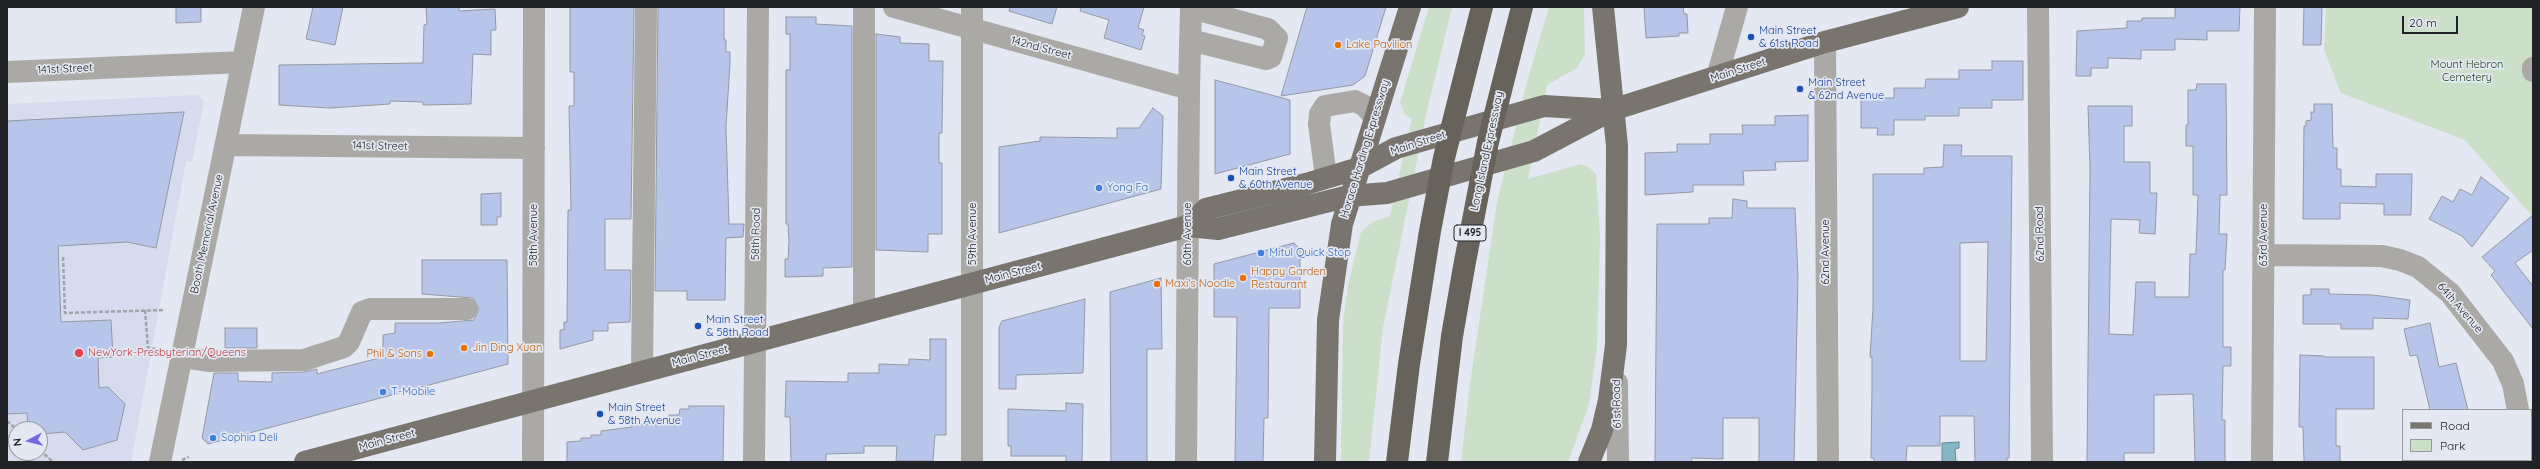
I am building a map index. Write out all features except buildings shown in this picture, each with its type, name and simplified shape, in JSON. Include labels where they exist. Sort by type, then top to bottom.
[{"type":"highway","points":[[1397,462],[1408,364],[1442,166],[1482,7]]},
{"type":"highway","name":"Long Island Expressway","points":[[1436,462],[1452,336],[1464,267],[1488,142],[1522,7]]},
{"type":"main road","name":"Horace Harding Expressway","points":[[1325,462],[1328,320],[1335,266],[1349,196],[1410,7]]},
{"type":"main road","points":[[1589,462],[1602,430],[1609,400],[1616,345],[1616,146],[1603,7]]},
{"type":"main road","name":"Main Street","points":[[306,462],[1188,226],[1218,229],[1349,196],[1387,193],[1534,151],[1612,110],[1825,42],[1958,7]]},
{"type":"main road","name":"Main Street","points":[[1188,226],[1206,209],[1306,184],[1359,168],[1396,148],[1544,106],[1612,110]]},
{"type":"street","name":"Booth Memorial Avenue","points":[[160,462],[254,7]]},
{"type":"street","name":"58th Avenue","points":[[533,462],[534,7]]},
{"type":"street","points":[[642,371],[646,7]]},
{"type":"street","name":"58th Road","points":[[754,462],[758,7]]},
{"type":"street","points":[[864,7],[864,312]]},
{"type":"street","name":"142nd Street","points":[[894,7],[972,30],[1189,89]]},
{"type":"street","name":"59th Avenue","points":[[972,7],[972,462]]},
{"type":"street","points":[[1717,77],[1737,7]]},
{"type":"street","name":"62nd Road","points":[[2038,7],[2042,462]]},
{"type":"street","name":"63rd Avenue","points":[[2262,462],[2265,7]]},
{"type":"street","points":[[1190,40],[1266,59],[1271,57],[1277,38],[1268,29],[1191,8]]},
{"type":"street","name":"60th Avenue","points":[[1186,462],[1191,8]]},
{"type":"street","name":"62nd Avenue","points":[[1825,42],[1828,462]]},
{"type":"street","name":"141st Street","points":[[7,72],[243,62]]},
{"type":"street","points":[[1326,177],[1319,124],[1320,114],[1325,106],[1355,101],[1364,106],[1375,117]]},
{"type":"street","name":"141st Street","points":[[226,145],[534,148]]},
{"type":"street","name":"64th Avenue","points":[[2263,255],[2382,256],[2400,260],[2418,267],[2433,278],[2459,303],[2503,361],[2513,384],[2518,409]]},
{"type":"street","points":[[182,357],[208,361],[304,360],[344,347],[349,342],[362,312],[370,309],[467,309]]},
{"type":"street","name":"61st Road","points":[[1616,345],[1618,462]]},
{"type":"path","points":[[63,257],[65,313],[165,310]]},
{"type":"path","points":[[145,310],[148,348],[156,349]]},
{"type":"path","points":[[182,460],[189,457],[187,462]]},
{"type":"shaded area","name":"NewYork-Presbyterian/Queens","points":[[197,95],[204,101],[192,162],[186,162],[131,462],[7,462],[7,104]]},
{"type":"green space","points":[[1429,7],[1452,7],[1427,111],[1383,328],[1369,462],[1341,462],[1343,324],[1348,285],[1361,232],[1372,222],[1390,216],[1412,118],[1405,115],[1400,103]]},
{"type":"green space","points":[[1549,7],[1584,7],[1585,54],[1577,68],[1547,85],[1528,179],[1581,164],[1589,167],[1596,174],[1600,237],[1597,347],[1589,405],[1568,462],[1461,462],[1470,384],[1497,202],[1527,82]]},
{"type":"green space","name":"Mount Hebron Cemetery","points":[[2326,7],[2533,7],[2533,217],[2465,140],[2341,93],[2324,50]]},
{"type":"water","points":[[1959,442],[1959,448],[1955,449],[1956,462],[1942,462],[1942,443]]},
{"type":"place","name":"Main Street & 61st Road","points":[[1751,37]]},
{"type":"place","name":"Lake Pavilion","points":[[1338,45]]},
{"type":"place","name":"Main Street & 62nd Avenue","points":[[1800,89]]},
{"type":"place","name":"Main Street & 60th Avenue","points":[[1231,178]]},
{"type":"place","name":"Yong Fa","points":[[1099,188]]},
{"type":"place","name":"Mitul Quick Stop","points":[[1261,253]]},
{"type":"place","name":"Happy Garden Restaurant","points":[[1243,278]]},
{"type":"place","name":"Maxi's Noodle","points":[[1157,284]]},
{"type":"place","name":"Main Street & 58th Road","points":[[698,326]]},
{"type":"place","name":"Jin Ding Xuan","points":[[464,348]]},
{"type":"place","name":"NewYork-Presbyterian/Queens","points":[[79,353]]},
{"type":"place","name":"Phil & Sons","points":[[430,354]]},
{"type":"place","name":"T-Mobile","points":[[383,392]]},
{"type":"place","name":"Main Street & 58th Avenue","points":[[600,414]]},
{"type":"place","name":"Sophia Deli","points":[[213,438]]}]
